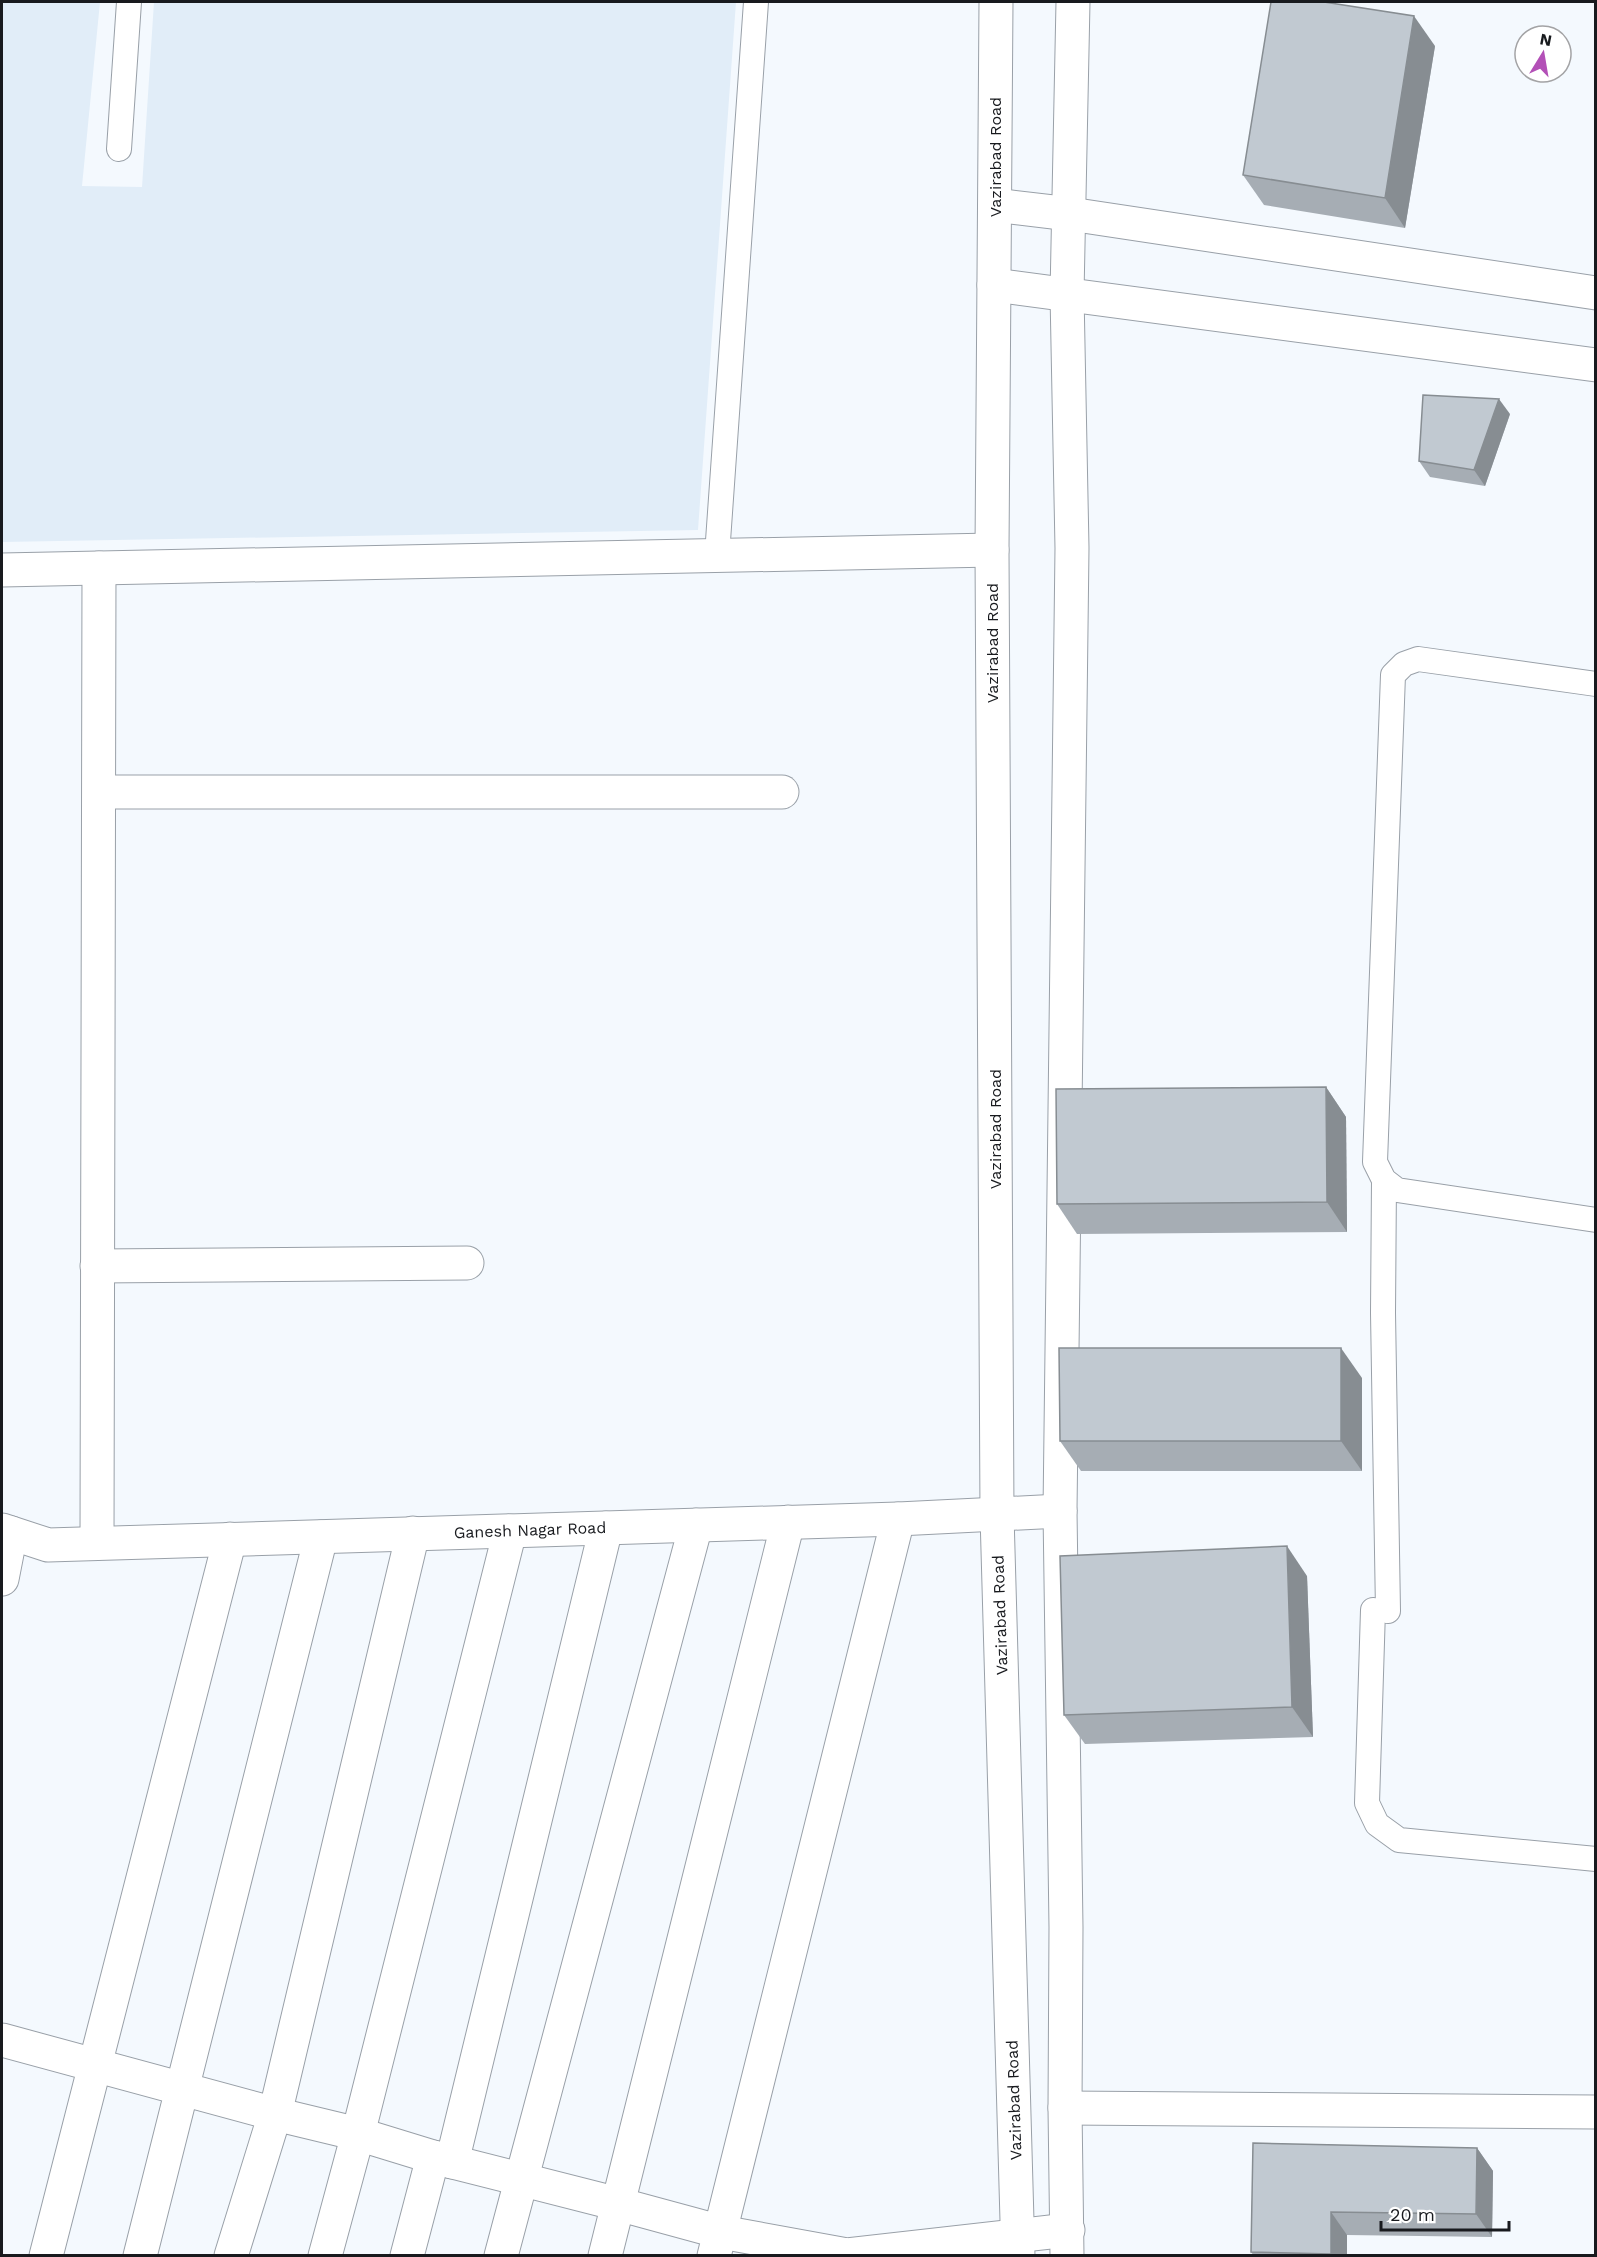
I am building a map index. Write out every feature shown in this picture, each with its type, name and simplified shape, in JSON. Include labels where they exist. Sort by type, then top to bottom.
[{"type":"street","name":"Vazirabad Road","points":[[996,2],[992,550],[996,1515],[1018,2245]]},
{"type":"street","points":[[2,2040],[275,2114],[358,2134],[519,2180],[618,2204],[717,2244],[846,2255],[1067,2243],[1066,1927],[1060,1511],[1072,548],[1067,294],[1073,2]]},
{"type":"street","points":[[994,205],[1070,214],[1596,293]]},
{"type":"street","points":[[994,285],[1596,365]]},
{"type":"street","points":[[2,570],[992,550]]},
{"type":"street","points":[[97,1543],[99,568]]},
{"type":"street","points":[[100,792],[782,792]]},
{"type":"street","points":[[97,1266],[467,1263]]},
{"type":"street","name":"Ganesh Nagar Road","points":[[6,1532],[48,1545],[898,1519],[1060,1511]]},
{"type":"street","points":[[717,2244],[898,1519]]},
{"type":"street","points":[[605,2256],[788,1522]]},
{"type":"street","points":[[501,2256],[519,2180],[696,1525]]},
{"type":"street","points":[[407,2256],[443,2159],[606,1528]]},
{"type":"street","points":[[325,2256],[358,2134],[510,1531]]},
{"type":"street","points":[[2,1579],[6,1532]]},
{"type":"street","points":[[231,2256],[275,2114],[412,1533]]},
{"type":"street","points":[[140,2256],[321,1537]]},
{"type":"street","points":[[46,2256],[230,1539]]},
{"type":"street","points":[[1065,2108],[1596,2112]]},
{"type":"lane","points":[[119,149],[129,2]]},
{"type":"lane","points":[[717,555],[756,2]]},
{"type":"lane","points":[[1596,684],[1418,659],[1404,664],[1393,675],[1376,1162],[1384,1180],[1380,1611],[1367,1803],[1377,1824],[1399,1840],[1596,1859]]},
{"type":"lane","points":[[1384,1180],[1397,1190],[1596,1220]]},
{"type":"shaded area","points":[[2,2],[100,2],[82,186],[142,187],[154,2],[736,2],[698,530],[2,542]]},
{"type":"building","points":[[1271,2],[1324,2],[1414,16],[1385,198],[1243,175]]},
{"type":"building","points":[[1423,395],[1499,399],[1474,470],[1419,461]]},
{"type":"building","points":[[1326,1087],[1327,1202],[1057,1204],[1056,1089]]},
{"type":"building","points":[[1059,1348],[1341,1348],[1341,1441],[1060,1441]]},
{"type":"building","points":[[1287,1546],[1292,1707],[1064,1715],[1060,1556]]},
{"type":"building","points":[[1253,2143],[1477,2148],[1476,2214],[1331,2212],[1331,2254],[1251,2252]]}]
